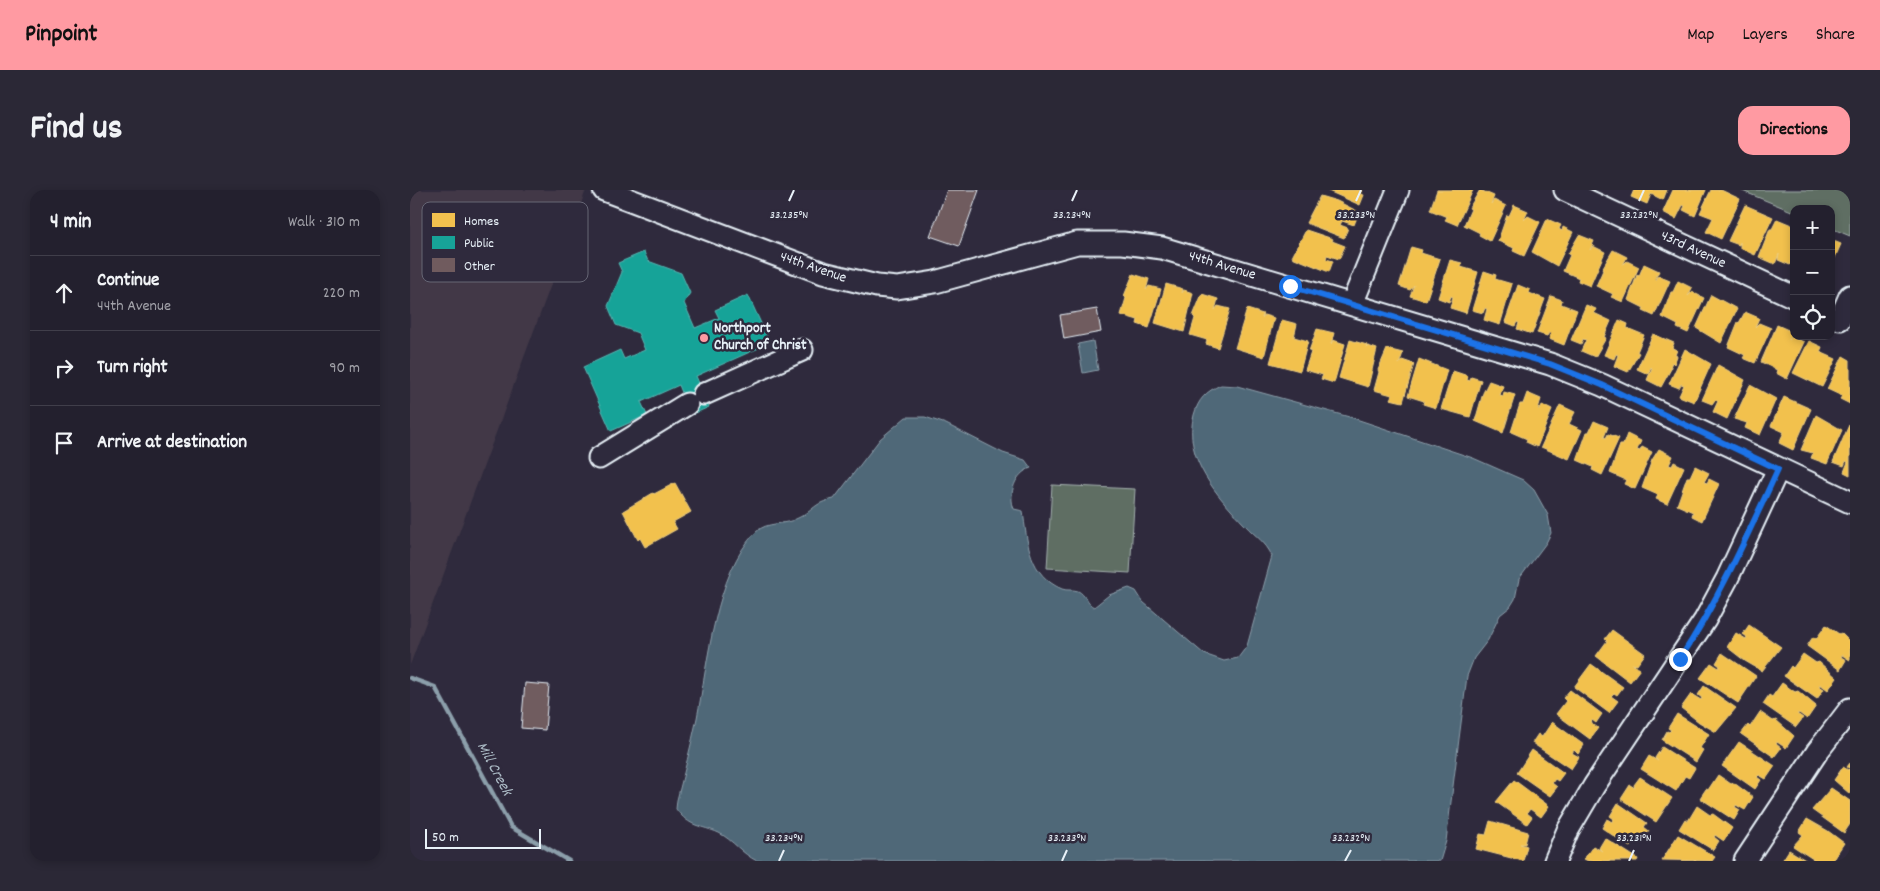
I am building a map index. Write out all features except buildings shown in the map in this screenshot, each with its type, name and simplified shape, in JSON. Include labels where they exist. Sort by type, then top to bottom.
[{"type":"street","name":"44th Avenue","points":[[604,190],[823,273],[878,286],[897,288],[935,282],[1076,244],[1123,243],[1162,248],[1550,364],[1602,385],[1850,502]]},
{"type":"street","points":[[1352,304],[1398,190]]},
{"type":"street","name":"43rd Avenue","points":[[1565,190],[1790,295]]},
{"type":"street","points":[[1840,319],[1850,296]]},
{"type":"street","points":[[600,458],[695,399],[802,350]]},
{"type":"street","points":[[1555,861],[1568,830],[1594,786],[1706,620],[1778,469]]},
{"type":"street","points":[[1745,861],[1817,752],[1850,708]]},
{"type":"shaded area","points":[[410,190],[586,190],[582,202],[422,202],[422,282],[552,282],[410,665]]},
{"type":"green space","points":[[1740,190],[1850,190],[1850,236],[1835,230],[1835,205],[1790,205],[1790,210]]},
{"type":"green space","points":[[1052,485],[1135,489],[1130,573],[1047,568]]},
{"type":"water","points":[[1093,341],[1098,370],[1083,373],[1078,344]]},
{"type":"water","points":[[1221,385],[1237,386],[1353,418],[1473,458],[1523,480],[1534,490],[1548,515],[1551,533],[1546,543],[1519,579],[1515,599],[1510,607],[1500,615],[1488,640],[1474,658],[1467,676],[1446,841],[1440,861],[757,861],[719,833],[686,820],[676,809],[697,718],[715,620],[731,571],[742,550],[756,532],[765,526],[793,520],[818,505],[834,499],[880,439],[906,417],[925,417],[946,424],[1003,453],[1025,460],[1031,468],[1017,479],[1014,485],[1012,503],[1014,509],[1023,511],[1028,546],[1036,566],[1051,583],[1064,590],[1078,591],[1094,607],[1109,595],[1129,588],[1136,591],[1143,602],[1204,654],[1224,661],[1238,658],[1247,646],[1272,556],[1270,551],[1214,489],[1198,461],[1193,446],[1192,431],[1194,415],[1198,405],[1207,393]]},
{"type":"waterway","name":"Mill Creek","points":[[410,678],[435,687],[511,827],[569,861]]},
{"type":"place","name":"Northport Church of Christ","points":[[704,338]]},
{"type":"route","points":[[1290,286],[1550,364],[1602,385],[1778,469],[1706,620],[1680,659]]}]
